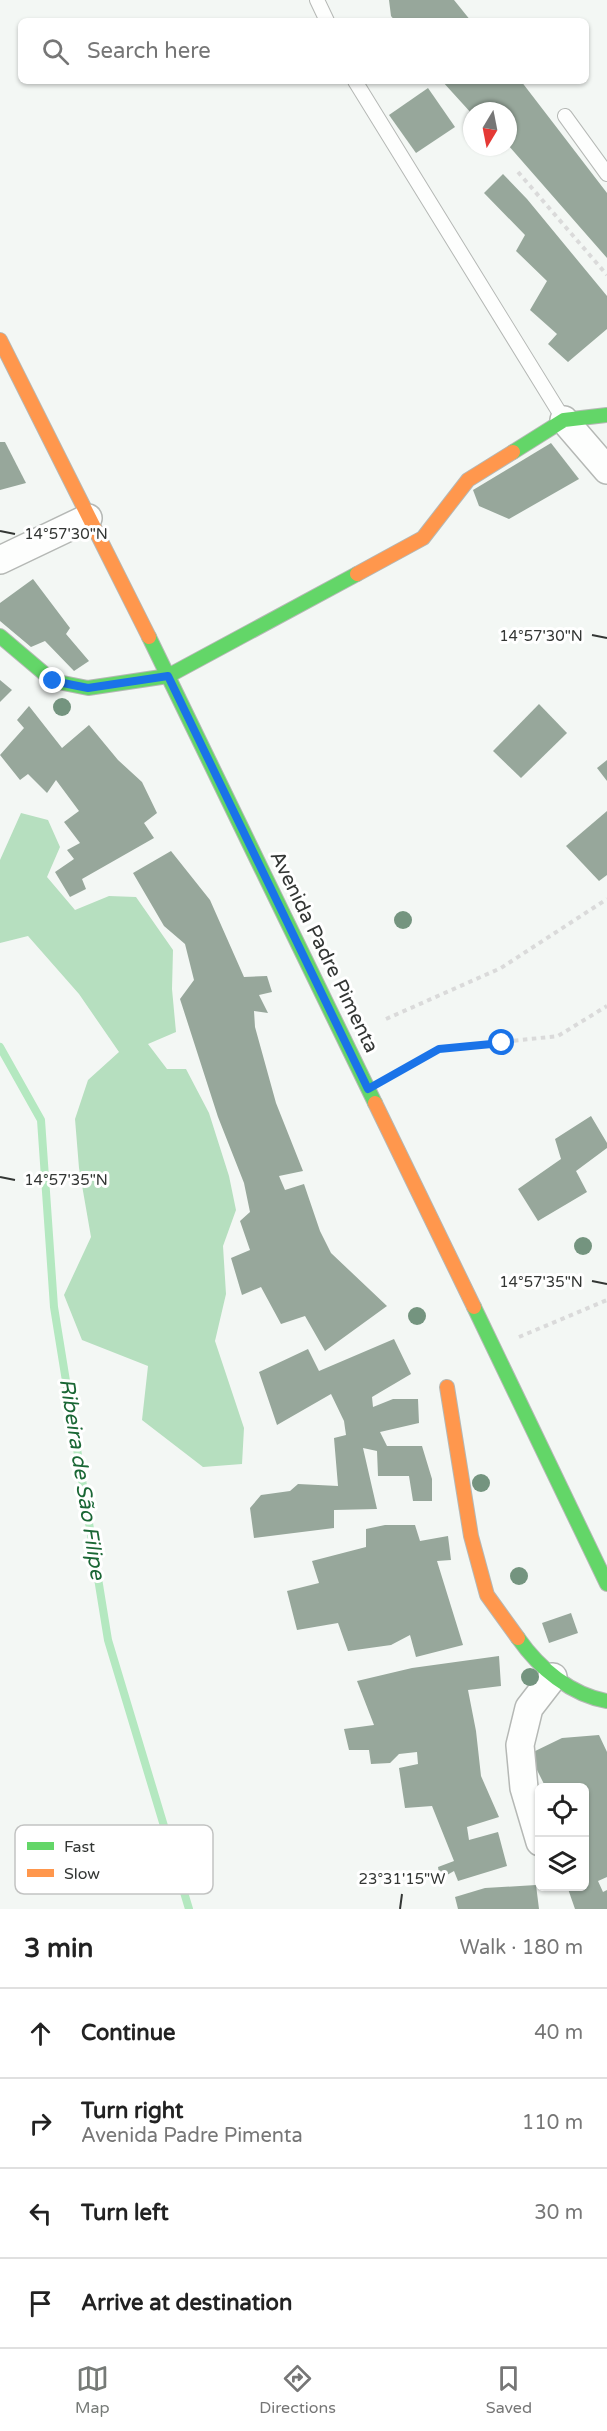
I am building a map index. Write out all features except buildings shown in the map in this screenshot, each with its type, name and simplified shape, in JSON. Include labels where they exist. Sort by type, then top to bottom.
[{"type":"main road","name":"Avenida Padre Pimenta","points":[[0,340],[168,676],[607,1584]]},
{"type":"main road","points":[[0,636],[53,681],[88,688],[168,676],[423,538],[468,480],[564,420],[607,415]]},
{"type":"main road","points":[[447,1387],[471,1536],[487,1595],[521,1643],[553,1677],[590,1698],[607,1701]]},
{"type":"street","points":[[564,420],[607,470]]},
{"type":"street","points":[[3,554],[88,518]]},
{"type":"street","points":[[539,1837],[524,1788],[520,1745],[530,1708],[553,1677]]},
{"type":"lane","points":[[317,0],[326,18]]},
{"type":"lane","points":[[357,84],[564,420]]},
{"type":"lane","points":[[565,116],[607,174]]},
{"type":"path","points":[[518,172],[607,275]]},
{"type":"path","points":[[386,1019],[501,968],[607,899]]},
{"type":"path","points":[[368,1089],[439,1049],[558,1036],[607,1006]]},
{"type":"path","points":[[493,1348],[607,1300]]},
{"type":"green space","points":[[21,813],[48,820],[60,847],[47,877],[75,910],[109,896],[136,897],[173,950],[172,989],[176,1032],[148,1044],[167,1069],[186,1069],[209,1113],[229,1176],[236,1210],[223,1246],[226,1294],[215,1341],[244,1428],[242,1464],[203,1467],[142,1420],[148,1366],[82,1340],[64,1295],[91,1237],[79,1168],[75,1119],[88,1080],[119,1052],[79,994],[28,936],[0,943],[0,860]]},
{"type":"waterway","name":"Ribeira de São Filipe","points":[[0,1047],[41,1120],[54,1307],[108,1640],[164,1825]]},
{"type":"waterway","name":"Ribeira de São Filipe","points":[[184,1894],[189,1909]]},
{"type":"traffic: fast","points":[[513,452],[564,420],[607,415]]},
{"type":"traffic: fast","points":[[0,636],[53,681],[88,688],[168,676],[357,574]]},
{"type":"traffic: fast","points":[[149,637],[375,1103]]},
{"type":"traffic: fast","points":[[474,1307],[607,1584]]},
{"type":"traffic: fast","points":[[518,1638],[536,1660],[557,1678],[581,1693],[607,1701]]},
{"type":"traffic: slow","points":[[0,340],[149,637]]},
{"type":"traffic: slow","points":[[357,574],[423,538],[468,480],[513,452]]},
{"type":"traffic: slow","points":[[375,1103],[474,1307]]},
{"type":"traffic: slow","points":[[447,1387],[471,1536],[487,1595],[518,1638]]},
{"type":"route","points":[[53,681],[88,688],[168,676],[368,1089],[439,1049],[502,1043]]}]
